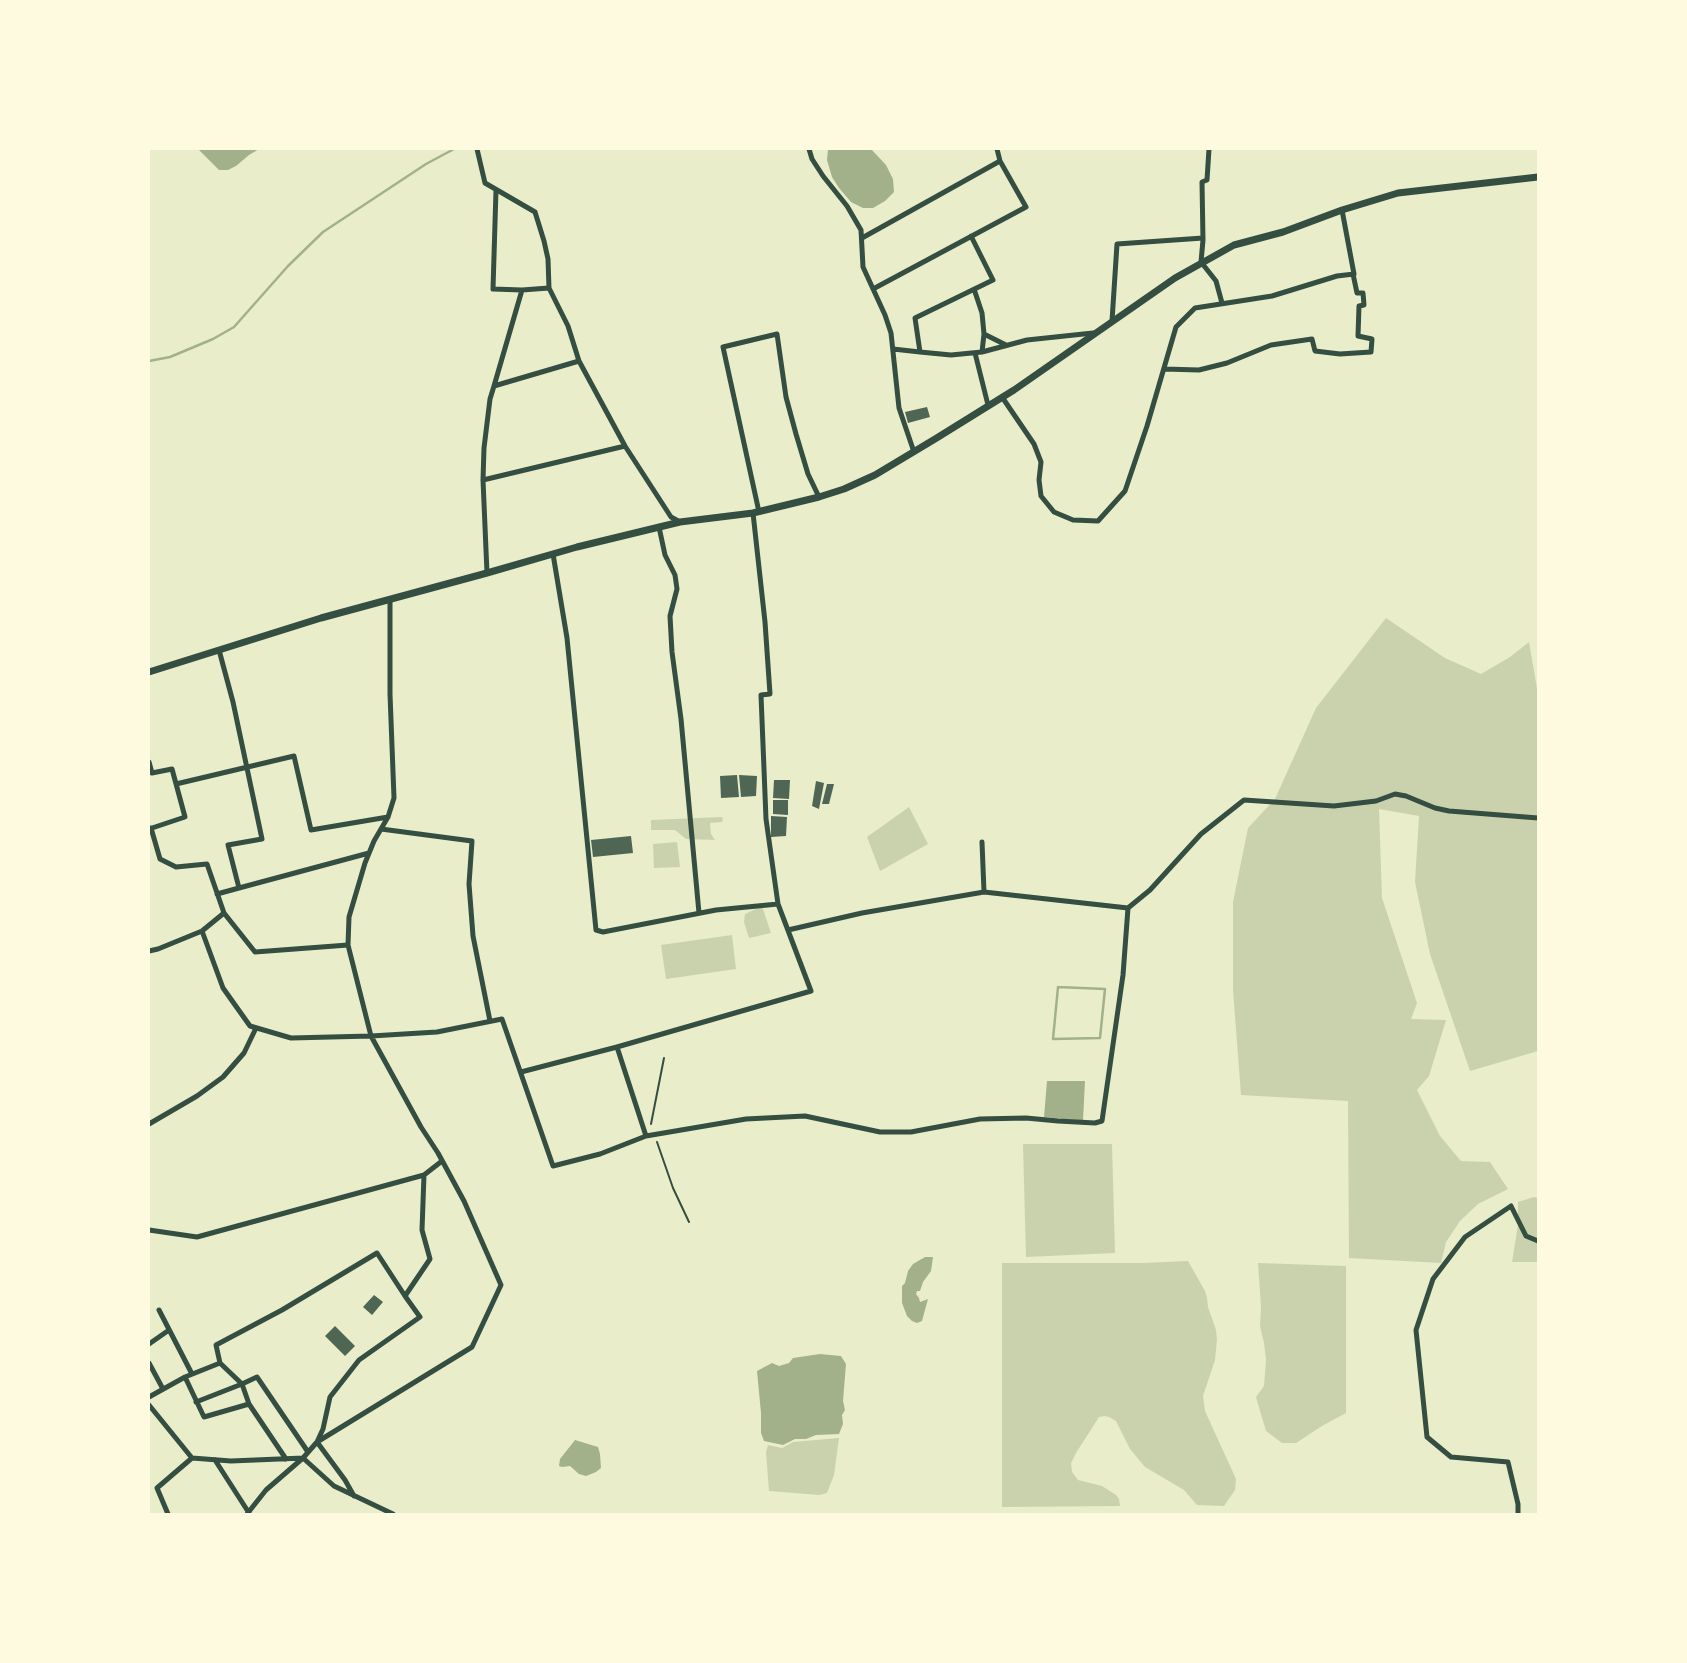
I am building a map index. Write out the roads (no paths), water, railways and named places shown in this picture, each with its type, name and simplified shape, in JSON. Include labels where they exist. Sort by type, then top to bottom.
[{"type":"street","points":[[477,149],[485,183],[535,212],[548,260],[549,289],[568,326],[579,361],[625,446],[671,517],[680,522]]},
{"type":"street","points":[[809,149],[822,176],[847,206],[861,230],[863,267],[888,324],[899,408],[914,452]]},
{"type":"street","points":[[873,289],[1026,207],[1000,161],[997,149]]},
{"type":"street","points":[[1209,149],[1207,180],[1202,182],[1201,262],[1216,281],[1223,303]]},
{"type":"street","points":[[862,238],[1000,161]]},
{"type":"street","points":[[149,672],[390,599],[553,554],[680,522],[756,512],[844,489],[875,475],[1002,397],[1201,262],[1234,245],[1283,232],[1398,192],[1538,177]]},
{"type":"street","points":[[496,190],[494,289],[549,289]]},
{"type":"street","points":[[1164,369],[1199,370],[1227,363],[1271,345],[1312,339],[1315,351],[1340,354],[1371,352],[1373,339],[1358,337],[1359,306],[1364,305],[1363,293],[1356,293],[1342,210]]},
{"type":"street","points":[[920,352],[915,318],[993,280],[971,236]]},
{"type":"street","points":[[1112,321],[1116,244],[1203,238]]},
{"type":"street","points":[[1002,397],[1034,444],[1041,462],[1041,496],[1054,512],[1073,520],[1098,521],[1125,491],[1176,327],[1195,308],[1272,296],[1337,276],[1353,274]]},
{"type":"street","points":[[974,289],[982,313],[984,334],[978,352],[988,405]]},
{"type":"street","points":[[487,573],[483,480],[490,399],[522,290]]},
{"type":"street","points":[[893,349],[951,355],[1027,341],[1090,334],[1100,330]]},
{"type":"street","points":[[521,1072],[811,991],[778,904],[766,819],[761,695],[770,694],[756,512],[723,348],[777,334],[786,397],[808,474],[818,497]]},
{"type":"street","points":[[984,334],[1007,345]]},
{"type":"street","points":[[494,386],[579,361]]},
{"type":"street","points":[[483,480],[625,446]]},
{"type":"street","points":[[659,527],[677,589],[670,616],[672,652],[699,913]]},
{"type":"street","points":[[553,554],[567,638],[596,930],[603,932],[716,910],[778,904]]},
{"type":"street","points":[[215,1460],[249,1514],[266,1490],[317,1442],[471,1347],[501,1285],[464,1201],[372,1036],[348,945],[349,917],[369,853],[388,817],[394,798],[390,599]]},
{"type":"street","points":[[219,650],[248,767],[262,838],[228,845],[239,888]]},
{"type":"street","points":[[176,784],[294,756],[311,830],[388,817]]},
{"type":"street","points":[[149,762],[152,773],[172,768],[185,817],[150,828],[160,859],[176,867],[207,864],[224,914],[255,952],[348,945]]},
{"type":"street","points":[[788,930],[862,913],[984,892],[1128,908],[1150,890],[1201,834],[1244,800],[1334,806],[1376,801],[1395,794],[1449,811],[1538,818]]},
{"type":"street","points":[[381,829],[471,841],[469,884],[473,936],[490,1021]]},
{"type":"street","points":[[982,842],[984,892]]},
{"type":"street","points":[[217,894],[369,853]]},
{"type":"street","points":[[202,931],[223,988],[250,1026],[256,1028],[291,1038],[372,1036],[437,1032],[502,1019],[554,1166],[600,1154],[653,1134],[746,1119],[804,1116],[880,1132],[911,1132],[980,1119],[1026,1118],[1095,1123],[1102,1121],[1123,975],[1128,908]]},
{"type":"street","points":[[149,951],[158,950],[202,931],[224,914]]},
{"type":"street","points":[[149,1124],[223,1077],[244,1052],[256,1028]]},
{"type":"street","points":[[617,1047],[646,1136]]},
{"type":"street","points":[[149,1230],[197,1237],[424,1175],[442,1161]]},
{"type":"street","points":[[405,1296],[430,1259],[422,1230],[424,1175]]},
{"type":"street","points":[[1518,1514],[1508,1462],[1451,1457],[1427,1437],[1416,1330],[1433,1279],[1465,1237],[1511,1206],[1526,1236],[1538,1241]]},
{"type":"street","points":[[286,1459],[249,1404],[242,1384],[220,1363],[216,1345],[282,1310],[377,1253],[420,1317],[359,1360],[330,1397],[323,1429],[317,1442]]},
{"type":"street","points":[[159,1310],[192,1374]]},
{"type":"street","points":[[149,1344],[169,1329]]},
{"type":"street","points":[[149,1363],[163,1389]]},
{"type":"street","points":[[149,1397],[185,1377],[220,1363]]},
{"type":"street","points":[[185,1377],[204,1417],[249,1404]]},
{"type":"street","points":[[197,1402],[257,1377],[308,1452]]},
{"type":"street","points":[[149,1405],[192,1458]]},
{"type":"street","points":[[317,1442],[354,1496]]},
{"type":"street","points":[[149,1489],[157,1488],[192,1458],[231,1461],[303,1458],[334,1486],[393,1514]]},
{"type":"street","points":[[157,1488],[168,1514]]},
{"type":"waterway","points":[[149,361],[170,357],[234,327],[288,266],[323,232],[426,164],[454,149]]},
{"type":"waterway","points":[[1058,987],[1105,989],[1100,1038],[1053,1039],[1058,987]]}]
